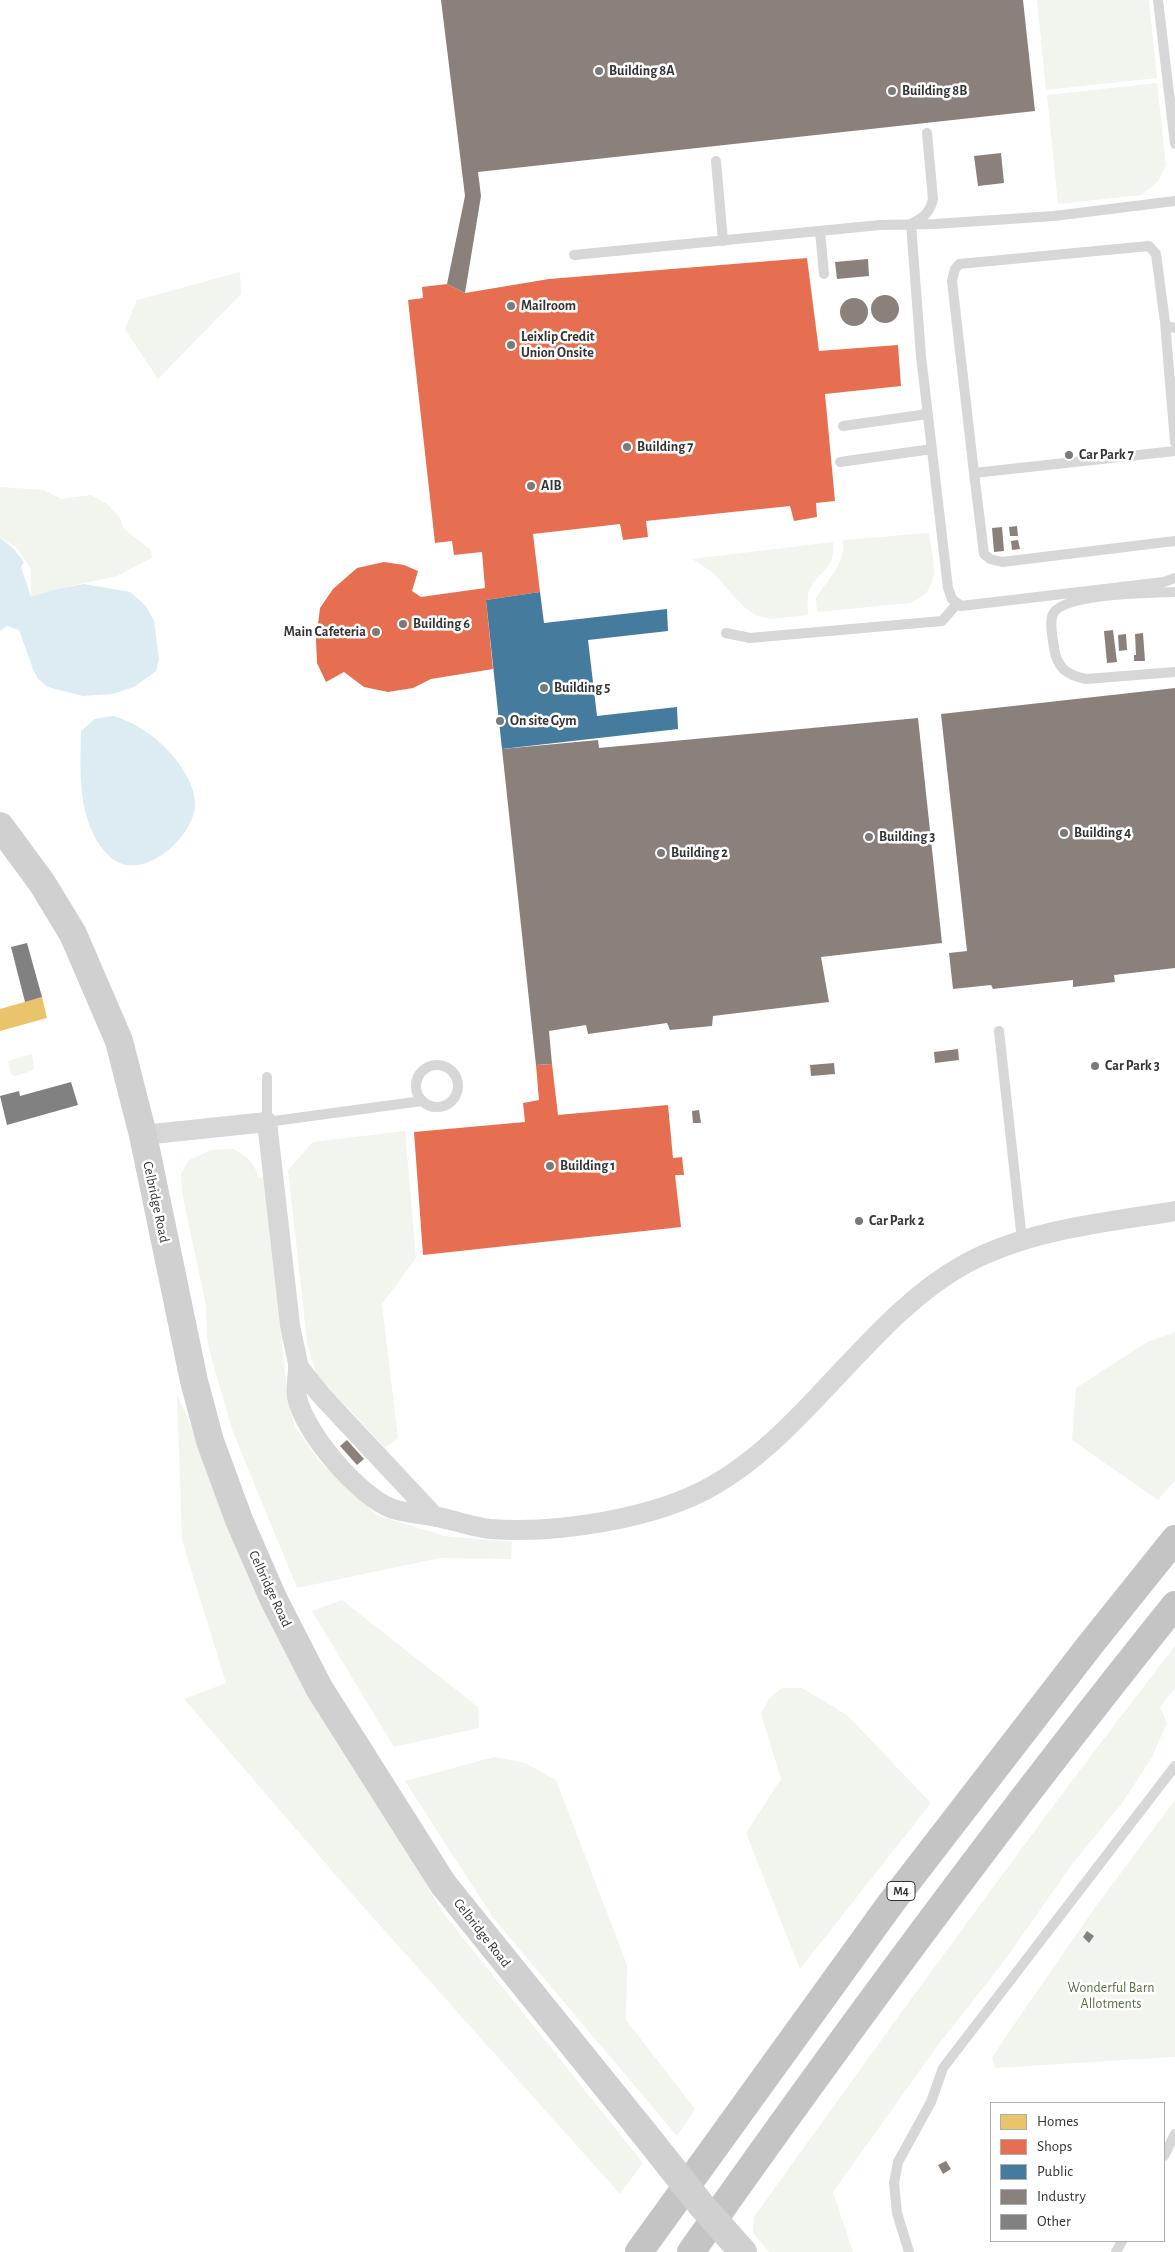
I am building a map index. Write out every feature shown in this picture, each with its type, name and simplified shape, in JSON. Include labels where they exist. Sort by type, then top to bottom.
[{"type":"highway","name":"M4","points":[[640,2252],[891,1904],[1090,1645],[1175,1539]]},
{"type":"highway","points":[[691,2252],[865,2009],[1094,1706],[1175,1605]]},
{"type":"main road","name":"Celbridge Road","points":[[0,826],[42,883],[79,946],[119,1041],[143,1135],[194,1381],[210,1441],[239,1520],[273,1598],[320,1688],[443,1884],[702,2206],[743,2252]]},
{"type":"street","points":[[143,1135],[267,1122],[291,1330],[298,1366],[297,1397],[312,1431],[326,1452],[367,1493],[391,1509],[490,1529],[605,1522],[660,1508],[706,1489],[741,1467],[779,1436],[893,1317],[935,1283],[992,1251],[1022,1240],[1053,1232],[1175,1211]]},
{"type":"street","points":[[298,1366],[320,1394],[435,1517]]},
{"type":"lane","points":[[1158,0],[1173,104],[1175,144]]},
{"type":"lane","points":[[911,224],[925,216],[931,208],[933,199],[927,133]]},
{"type":"lane","points":[[716,161],[723,241]]},
{"type":"lane","points":[[574,256],[820,231],[1054,216],[1175,201]]},
{"type":"lane","points":[[911,224],[928,414],[948,588],[952,599],[961,606],[1164,582],[1175,578]]},
{"type":"lane","points":[[820,231],[824,274]]},
{"type":"lane","points":[[1175,442],[1156,254],[1149,246],[959,264],[955,269],[952,281],[984,554],[995,561],[1002,562],[1175,541]]},
{"type":"lane","points":[[1164,322],[1167,326],[1175,328]]},
{"type":"lane","points":[[843,426],[928,414]]},
{"type":"lane","points":[[840,462],[932,449]]},
{"type":"lane","points":[[974,473],[1175,451]]},
{"type":"lane","points":[[1175,592],[1122,595],[1069,603],[1058,608],[1052,619],[1055,650],[1060,668],[1073,676],[1086,679],[1175,672]]},
{"type":"lane","points":[[726,633],[750,638],[942,621],[957,604]]},
{"type":"lane","points":[[999,1031],[1022,1240]]},
{"type":"lane","points":[[267,1077],[267,1122],[422,1101],[427,1105],[440,1107],[451,1101],[457,1089],[453,1073],[440,1066],[434,1066],[422,1071],[416,1082],[416,1089],[422,1101]]},
{"type":"lane","points":[[910,2252],[897,2213],[894,2182],[898,2162],[931,2102],[943,2068],[1175,1766]]},
{"type":"lane","points":[[1165,2154],[1175,2134]]},
{"type":"green space","points":[[1037,0],[1149,0],[1157,78],[1046,90]]},
{"type":"green space","points":[[1157,83],[1166,165],[1158,181],[1142,195],[1058,204],[1047,95]]},
{"type":"green space","points":[[240,272],[241,294],[158,379],[125,329],[137,300]]},
{"type":"green space","points":[[0,487],[44,490],[61,499],[91,495],[106,503],[120,518],[124,529],[151,550],[152,558],[117,576],[57,589],[31,598],[31,569],[16,547],[0,538]]},
{"type":"green space","points":[[929,533],[934,574],[932,583],[921,597],[910,603],[817,612],[816,598],[839,564],[842,557],[843,540]]},
{"type":"green space","points":[[833,542],[831,559],[811,587],[808,595],[808,615],[770,619],[755,615],[743,606],[712,572],[692,559]]},
{"type":"green space","points":[[32,1054],[34,1070],[15,1076],[11,1074],[8,1061]]},
{"type":"green space","points":[[405,1131],[416,1258],[382,1304],[398,1438],[385,1448],[348,1408],[318,1380],[307,1342],[288,1170],[313,1142]]},
{"type":"green space","points":[[234,1149],[250,1160],[258,1178],[264,1178],[288,1401],[295,1427],[319,1461],[377,1515],[444,1536],[512,1542],[511,1559],[440,1558],[297,1588],[233,1432],[213,1364],[207,1338],[206,1305],[182,1193],[181,1174],[189,1160],[211,1150]]},
{"type":"green space","points":[[1175,1332],[1175,1480],[1158,1500],[1072,1440],[1076,1388],[1147,1342]]},
{"type":"green space","points":[[177,1394],[293,1666],[444,1914],[643,2163],[620,2194],[352,1894],[184,1699],[226,1683],[182,1540]]},
{"type":"green space","points":[[342,1600],[478,1707],[479,1728],[394,1747],[312,1611]]},
{"type":"green space","points":[[1175,1646],[1175,1688],[1160,1707],[1167,1723],[1152,1757],[1123,1802],[1073,1863],[1004,1961],[935,2049],[833,2192],[853,2252],[769,2252],[753,2233],[754,2217],[1014,1858]]},
{"type":"green space","points":[[782,1688],[802,1688],[847,1715],[931,1803],[800,1969],[746,1833],[781,1779],[761,1714],[769,1699]]},
{"type":"green space","points":[[494,1757],[525,1763],[556,1780],[627,1965],[626,2020],[695,2109],[677,2136],[494,1919],[405,1781]]},
{"type":"green space","name":"Wonderful Barn Allotments","points":[[1175,1800],[1175,2057],[995,2068],[992,2058],[1004,2039],[1094,1909]]},
{"type":"shaded area","points":[[0,538],[13,548],[24,562],[21,567],[31,597],[57,589],[84,584],[130,592],[146,606],[154,621],[159,659],[156,671],[134,687],[112,694],[83,696],[48,687],[38,679],[19,630],[7,626],[0,631]]},
{"type":"shaded area","points":[[113,716],[140,728],[164,746],[187,776],[194,794],[195,806],[192,819],[184,833],[161,856],[147,863],[133,865],[119,863],[107,854],[97,841],[85,811],[80,763],[81,731],[95,719]]},
{"type":"building: Homes","points":[[42,997],[47,1018],[0,1031],[0,1009]]},
{"type":"building: Shops","name":"Building 7","points":[[807,258],[819,351],[898,345],[901,386],[825,394],[835,501],[816,503],[817,517],[794,521],[790,506],[646,521],[648,537],[623,540],[620,524],[533,534],[540,592],[486,600],[493,669],[431,679],[413,688],[388,692],[364,687],[344,672],[326,682],[317,663],[316,640],[320,608],[333,589],[357,568],[384,562],[404,565],[418,571],[412,591],[421,597],[485,588],[482,552],[454,555],[452,541],[435,543],[408,300],[423,298],[422,287],[447,284],[465,293],[549,279]]},
{"type":"building: Shops","name":"Building 1","points":[[552,1064],[558,1115],[668,1105],[673,1158],[682,1157],[684,1175],[675,1175],[681,1227],[423,1255],[414,1132],[525,1122],[523,1103],[539,1100],[536,1065]]},
{"type":"building: Public","name":"Building 5","points":[[540,592],[544,623],[667,609],[668,631],[588,640],[597,716],[677,707],[678,729],[502,749],[486,600]]},
{"type":"building: Industry","points":[[441,0],[1023,0],[1035,111],[478,172],[481,196],[465,293],[447,284],[465,196]]},
{"type":"building: Industry","points":[[1001,153],[1004,183],[978,186],[974,156]]},
{"type":"building: Industry","points":[[868,259],[869,276],[837,279],[835,262]]},
{"type":"building: Industry","points":[[885,295],[895,299],[899,309],[895,319],[885,323],[875,319],[871,309],[875,299]]},
{"type":"building: Industry","points":[[854,298],[864,302],[868,312],[864,322],[854,326],[844,322],[840,312],[844,302]]},
{"type":"building: Industry","points":[[1017,526],[1018,536],[1010,536],[1009,527]]},
{"type":"building: Industry","points":[[1002,527],[1004,551],[994,552],[992,528]]},
{"type":"building: Industry","points":[[1018,540],[1020,549],[1012,550],[1011,541]]},
{"type":"building: Industry","points":[[1113,630],[1117,662],[1107,663],[1104,631]]},
{"type":"building: Industry","points":[[1143,633],[1145,661],[1134,661],[1134,655],[1136,655],[1135,634]]},
{"type":"building: Industry","points":[[1126,634],[1127,650],[1119,651],[1118,635]]},
{"type":"building: Industry","name":"Building 4","points":[[1175,688],[1175,968],[1114,975],[1115,982],[1073,987],[1073,980],[993,989],[991,985],[953,989],[949,953],[967,951],[941,714]]},
{"type":"building: Industry","name":"Building 2","points":[[918,718],[942,943],[821,957],[829,1002],[713,1016],[712,1026],[670,1030],[667,1023],[588,1034],[586,1025],[549,1031],[552,1064],[536,1065],[502,749],[598,740],[599,748]]},
{"type":"building: Industry","points":[[958,1049],[959,1060],[935,1063],[934,1052]]},
{"type":"building: Industry","points":[[834,1063],[835,1074],[811,1076],[810,1065]]},
{"type":"building: Industry","points":[[699,1110],[701,1123],[693,1123],[692,1111]]},
{"type":"building: Industry","points":[[347,1440],[364,1459],[357,1465],[340,1446]]},
{"type":"building: Industry","points":[[946,2161],[951,2169],[943,2174],[938,2165]]},
{"type":"building: Other","points":[[27,943],[42,997],[25,1002],[11,947]]},
{"type":"building: Other","points":[[71,1082],[78,1105],[7,1125],[0,1096],[19,1091],[20,1096]]},
{"type":"building: Other","points":[[1087,1931],[1094,1936],[1089,1943],[1083,1937]]},
{"type":"place","name":"Building 8A","points":[[599,71]]},
{"type":"place","name":"Building 8B","points":[[892,91]]},
{"type":"place","name":"Mailroom","points":[[511,306]]},
{"type":"place","name":"Leixlip Credit Union Onsite","points":[[511,345]]},
{"type":"place","name":"Building 7","points":[[627,447]]},
{"type":"place","name":"Car Park 7","points":[[1069,455]]},
{"type":"place","name":"AIB","points":[[531,486]]},
{"type":"place","name":"Building 6","points":[[403,624]]},
{"type":"place","name":"Main Cafeteria","points":[[376,632]]},
{"type":"place","name":"Building 5","points":[[544,688]]},
{"type":"place","name":"On site Gym","points":[[500,721]]},
{"type":"place","name":"Building 4","points":[[1064,833]]},
{"type":"place","name":"Building 3","points":[[869,837]]},
{"type":"place","name":"Building 2","points":[[661,853]]},
{"type":"place","name":"Car Park 3","points":[[1095,1066]]},
{"type":"place","name":"Building 1","points":[[550,1166]]},
{"type":"place","name":"Car Park 2","points":[[859,1221]]}]
